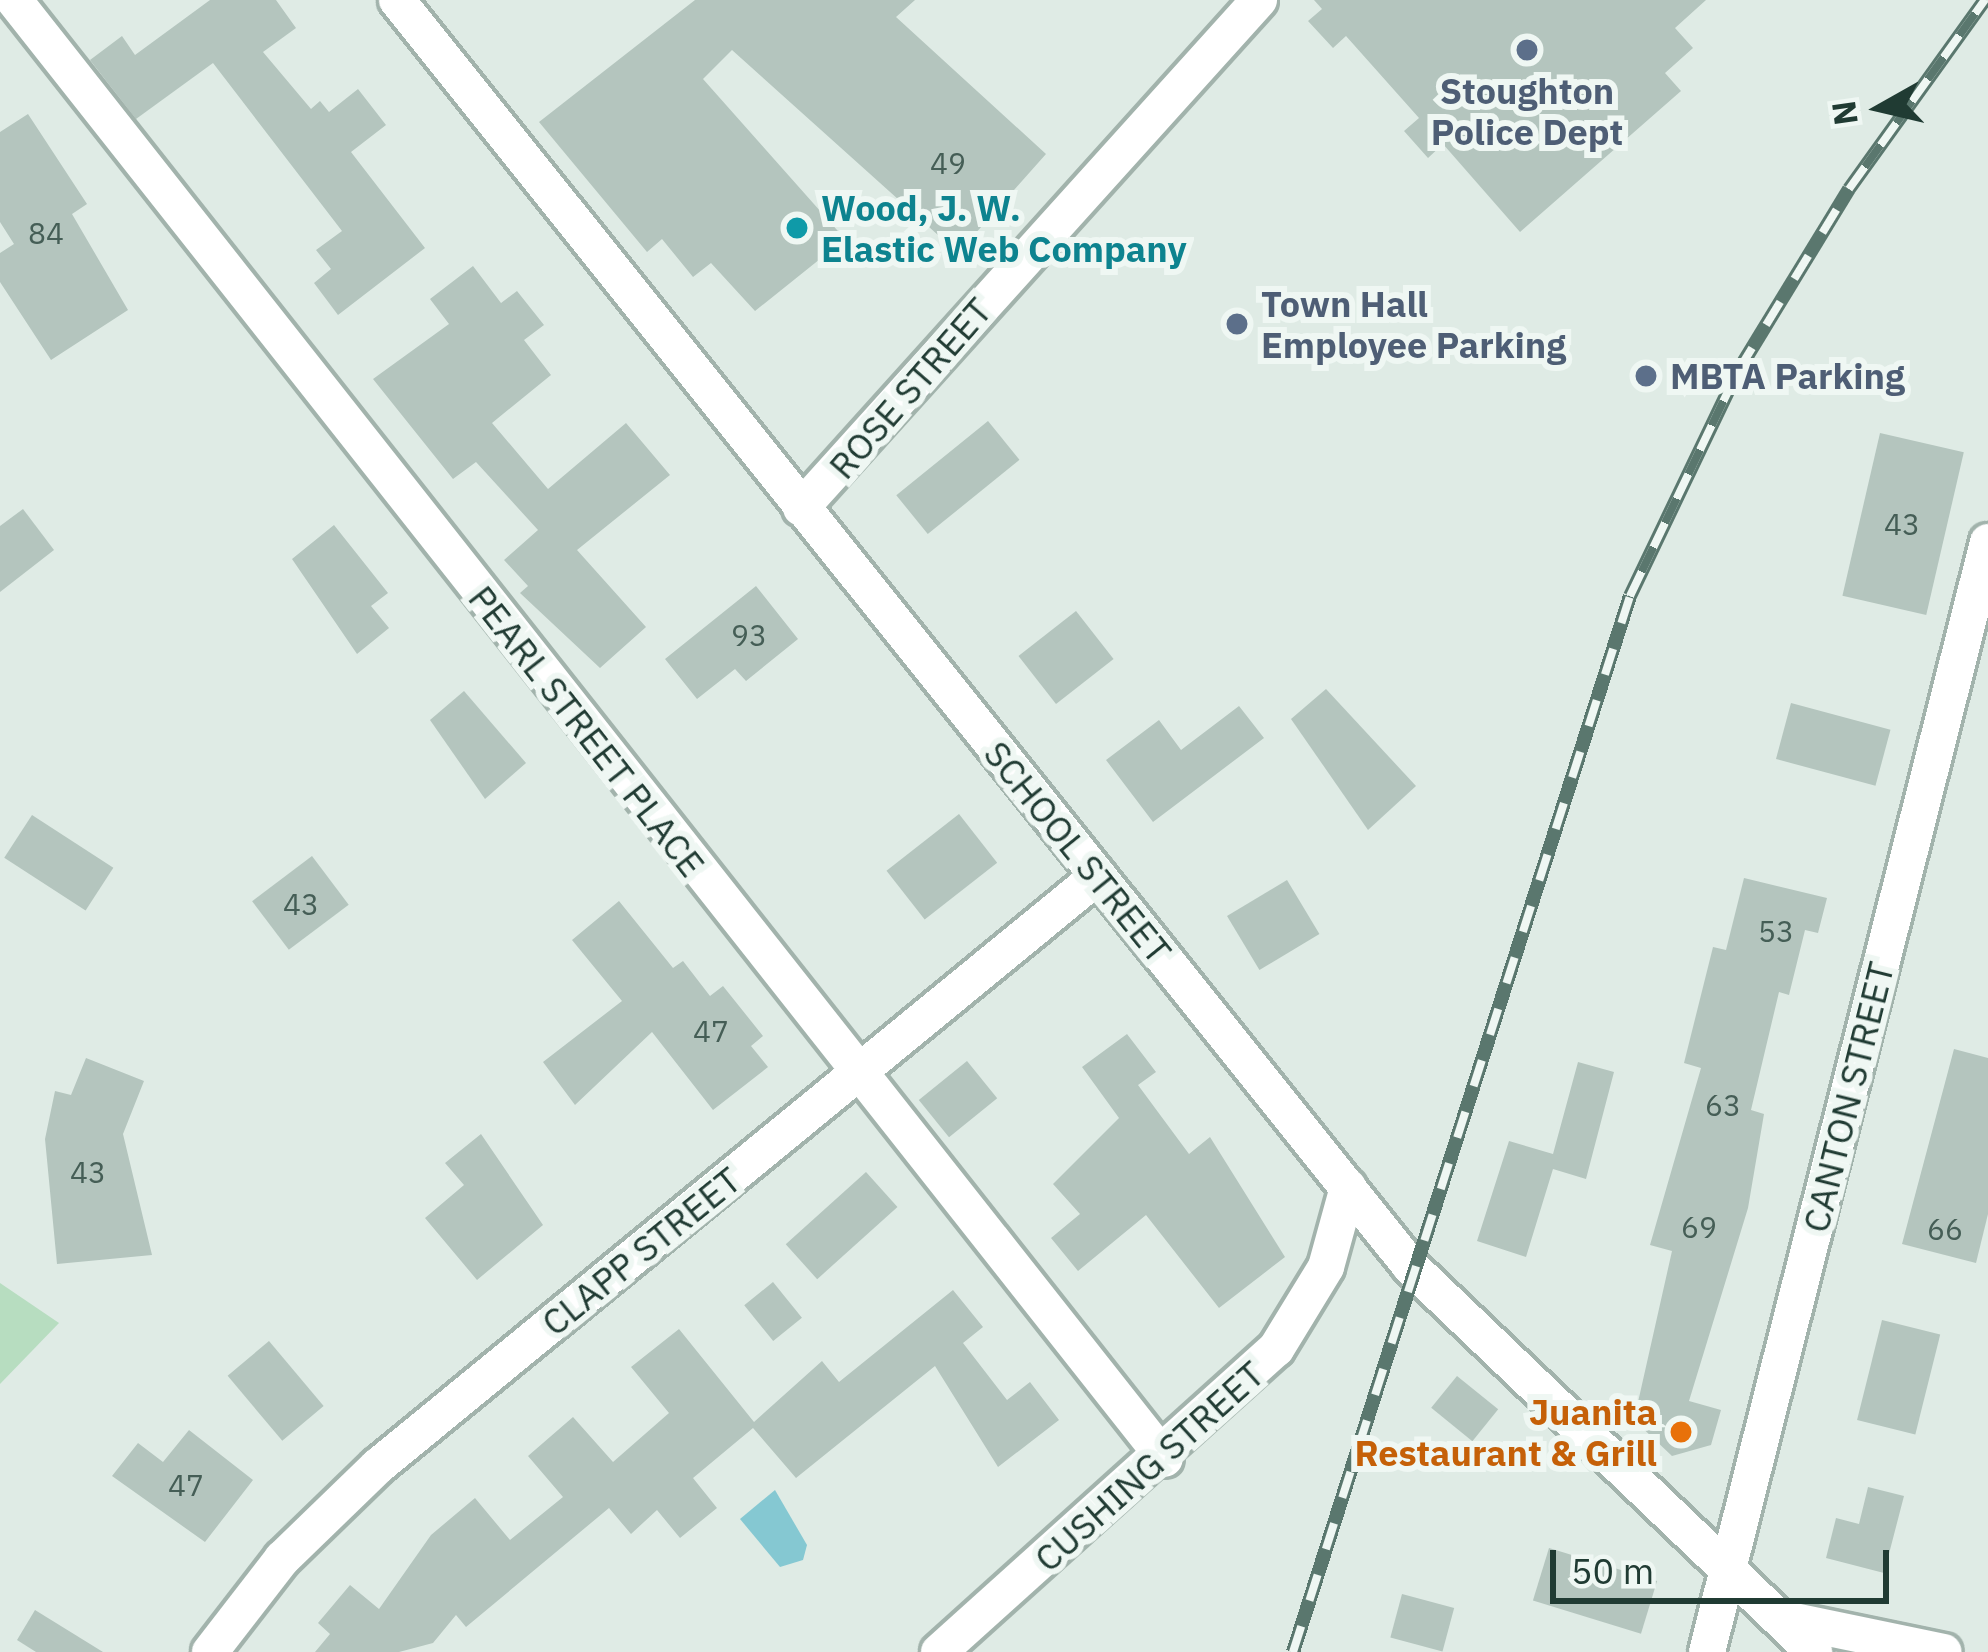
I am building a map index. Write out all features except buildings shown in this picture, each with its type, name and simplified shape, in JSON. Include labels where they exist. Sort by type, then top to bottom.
[{"type":"street","name":"PEARL STREET PLACE","points":[[14,0],[1165,1459]]},
{"type":"street","name":"SCHOOL STREET","points":[[397,0],[1410,1266],[1726,1574],[1814,1652]]},
{"type":"street","name":"ROSE STREET","points":[[801,508],[1259,0]]},
{"type":"street","name":"CANTON STREET","points":[[1707,1652],[1988,542]]},
{"type":"street","name":"CLAPP STREET","points":[[210,1652],[282,1559],[379,1466],[1097,876]]},
{"type":"street","name":"CUSHING STREET","points":[[939,1652],[1165,1459],[1276,1349],[1326,1267],[1348,1187]]},
{"type":"street","points":[[1780,1618],[1944,1652]]},
{"type":"green space","points":[[0,1283],[59,1323],[0,1384]]},
{"type":"water","points":[[775,1490],[807,1545],[803,1560],[780,1567],[740,1519]]},
{"type":"railway","points":[[1293,1652],[1630,596],[1738,371],[1849,189],[1985,0]]},
{"type":"place","name":"Stoughton Police Dept","points":[[1527,50]]},
{"type":"place","name":"Wood, J. W. Elastic Web Company","points":[[797,228]]},
{"type":"place","name":"Town Hall Employee Parking","points":[[1237,324]]},
{"type":"place","name":"MBTA Parking","points":[[1646,376]]},
{"type":"place","name":"Juanita Restaurant & Grill","points":[[1681,1432]]}]
